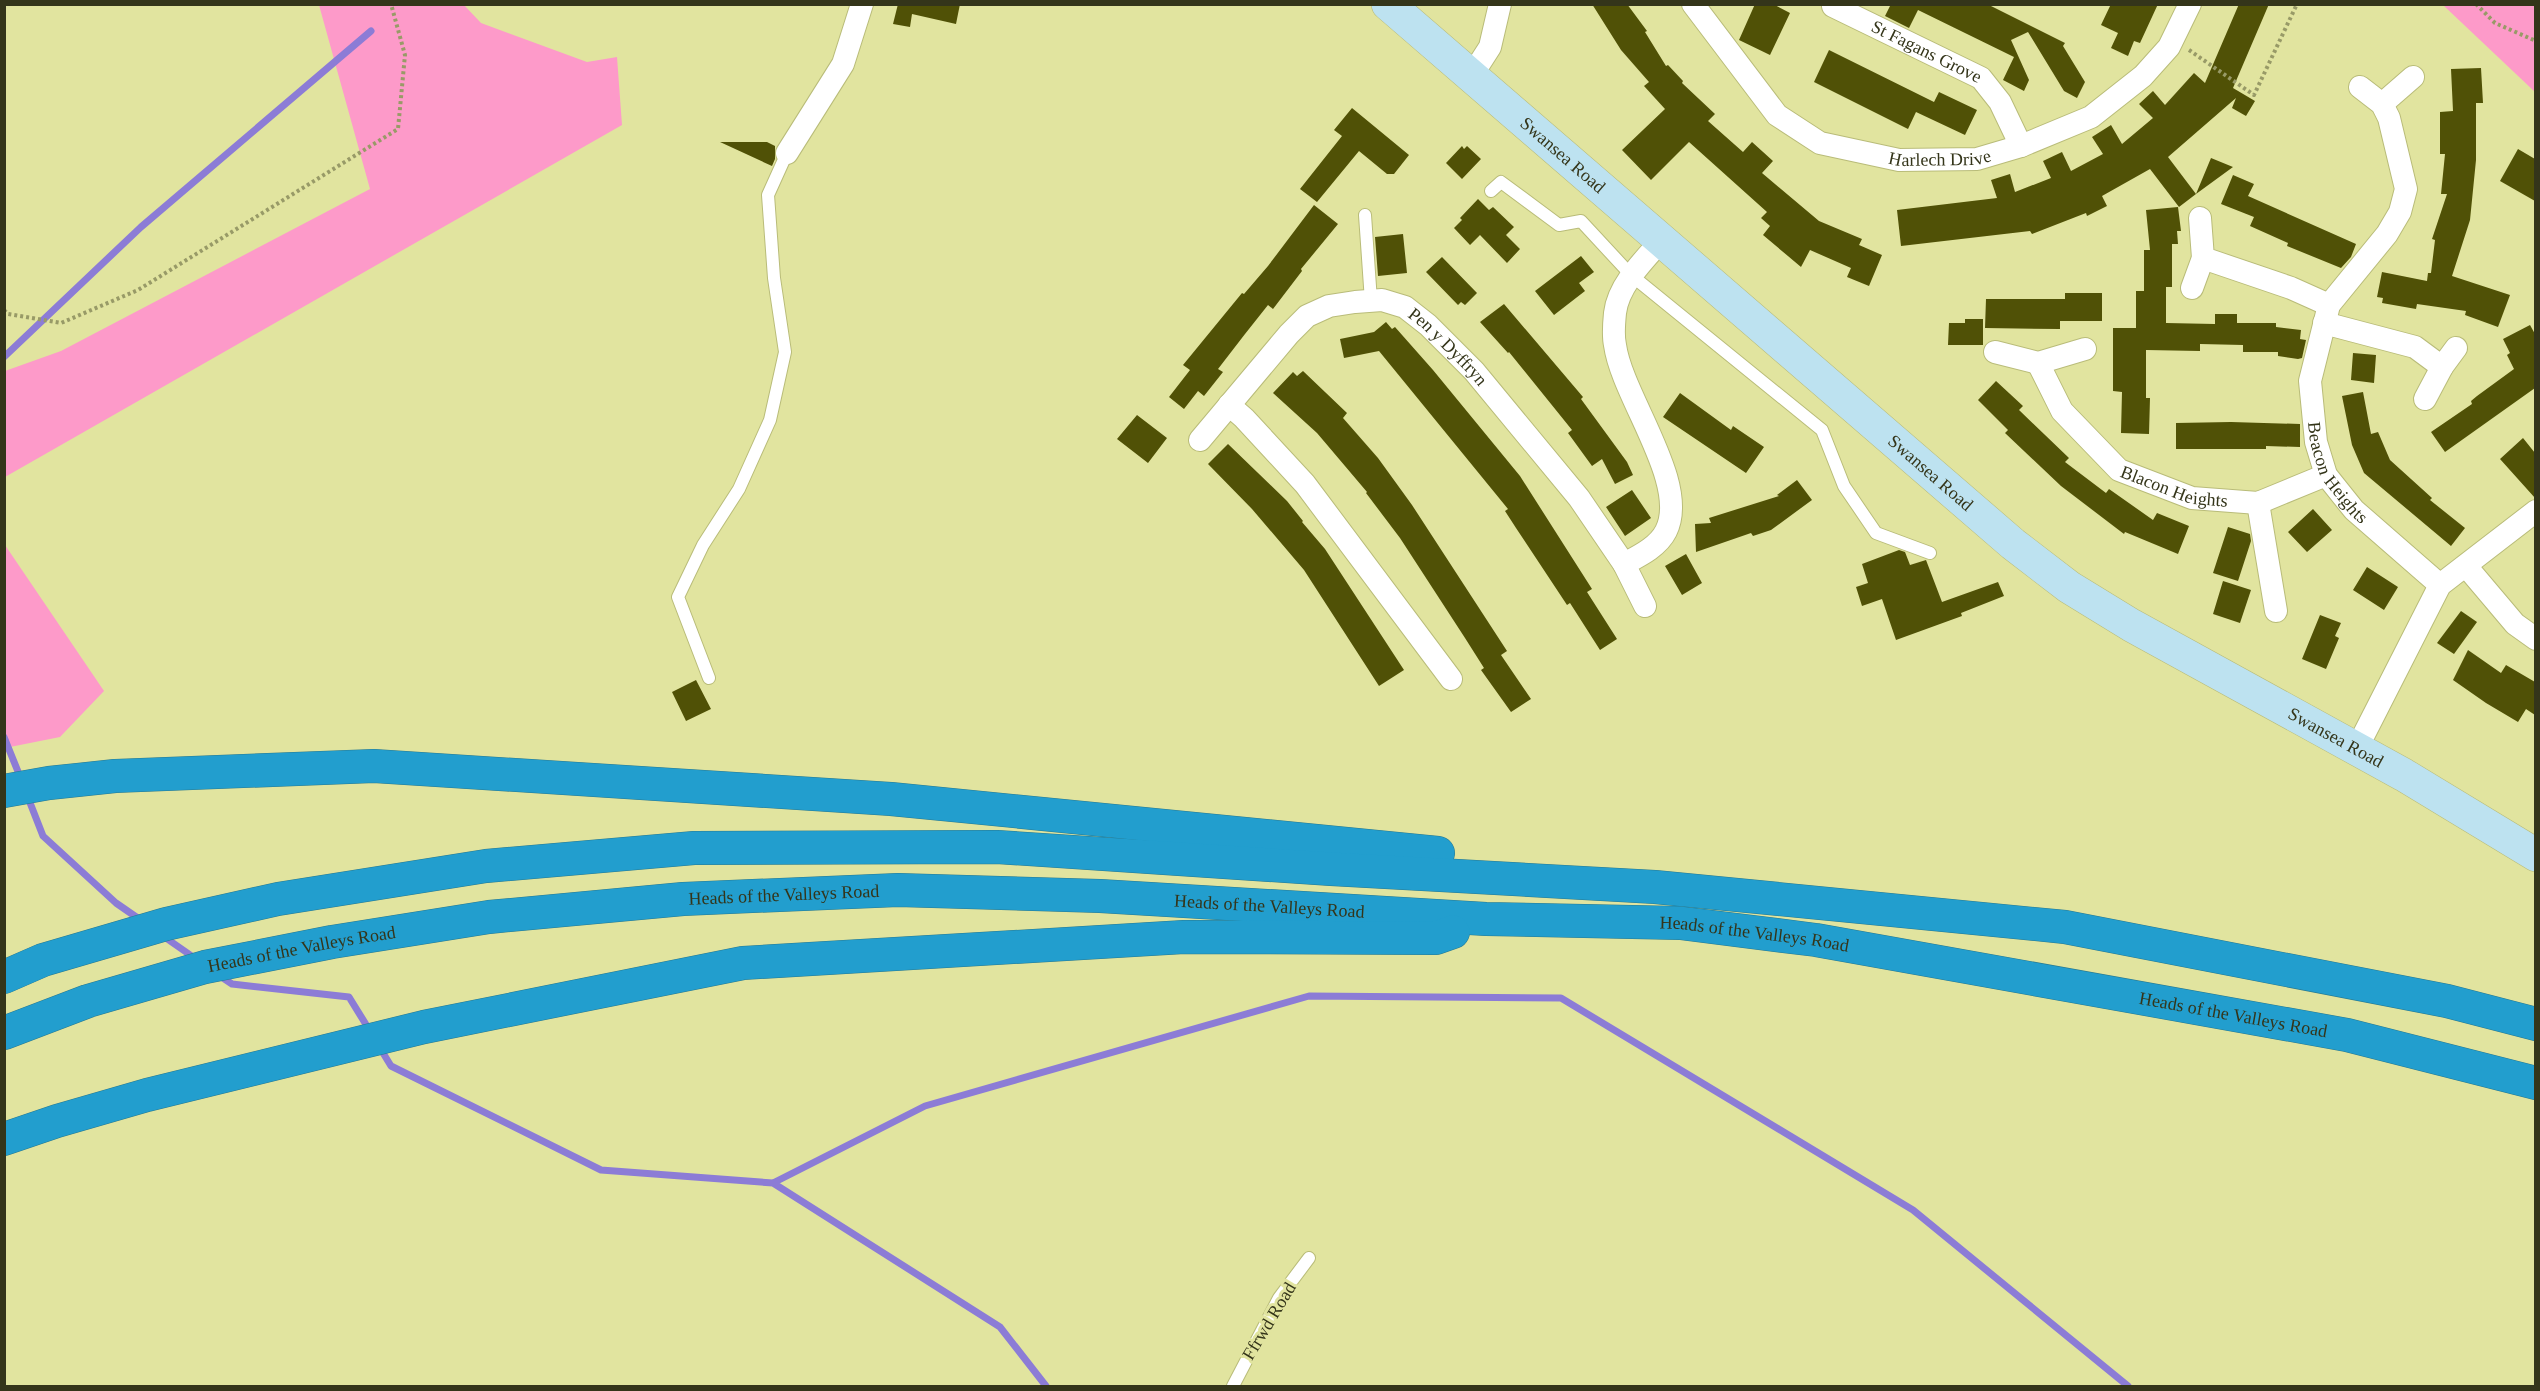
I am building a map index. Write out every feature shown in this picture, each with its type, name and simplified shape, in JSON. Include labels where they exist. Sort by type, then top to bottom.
[{"type":"highway","points":[[4,791],[49,783],[115,776],[374,766],[891,799],[1418,852],[1617,867],[1655,887]]},
{"type":"highway","name":"Heads of the Valleys Road","points":[[4,977],[43,960],[166,924],[278,899],[486,866],[694,848],[997,847],[1655,887],[2065,927],[2447,1001],[2535,1024]]},
{"type":"highway","name":"Heads of the Valleys Road","points":[[4,1033],[88,1001],[205,967],[332,942],[489,917],[683,899],[898,890],[1100,896],[1486,920],[1680,922],[1816,940],[2347,1035],[2535,1083]]},
{"type":"highway","points":[[4,1139],[147,1095],[424,1027],[743,963],[1184,938],[1436,938],[1486,920]]},
{"type":"street","points":[[787,153],[843,64],[862,4]]},
{"type":"street","name":"Swansea Road","points":[[1388,4],[2013,544],[2069,587],[2131,625],[2357,748],[2535,855]]},
{"type":"street","points":[[1472,75],[1490,47],[1500,4]]},
{"type":"street","name":"Harlech Drive","points":[[1693,4],[1777,115],[1820,142],[1899,160],[1977,159],[2021,146],[2091,117],[2143,76],[2169,46],[2190,4]]},
{"type":"street","name":"St Fagans Grove","points":[[1831,11],[1981,78],[2000,102],[2021,146]]},
{"type":"street","points":[[2360,87],[2382,104],[2413,77]]},
{"type":"street","name":"Beacon Heights","points":[[2382,104],[2390,118],[2406,189],[2400,212],[2386,234],[2326,314],[2310,381],[2316,442],[2326,476],[2354,510],[2440,585]]},
{"type":"street","points":[[2192,288],[2203,258],[2200,218]]},
{"type":"street","points":[[1624,564],[1648,551],[1666,532],[1672,509],[1670,485],[1631,393],[1615,346],[1615,311],[1631,275],[1661,242]]},
{"type":"street","points":[[2203,258],[2291,288],[2326,314],[2415,346],[2442,367]]},
{"type":"street","name":"Pen y Dyffryn","points":[[1200,440],[1289,334],[1307,316],[1329,306],[1371,301],[1382,300],[1405,307],[1428,325],[1474,371],[1579,498],[1624,564],[1645,606]]},
{"type":"street","points":[[2426,399],[2442,367],[2456,348]]},
{"type":"street","points":[[1995,352],[2038,363],[2085,349]]},
{"type":"street","name":"Blacon Heights","points":[[2038,363],[2062,411],[2119,470],[2192,498],[2258,502],[2326,476]]},
{"type":"street","points":[[1229,405],[1305,484],[1451,679]]},
{"type":"street","points":[[2258,502],[2276,611]]},
{"type":"street","points":[[2357,748],[2440,585],[2535,512]]},
{"type":"street","points":[[2466,566],[2515,624],[2535,639]]},
{"type":"lane","points":[[709,678],[678,597],[703,544],[740,489],[770,420],[785,352],[774,278],[768,195],[787,153]]},
{"type":"lane","points":[[1491,191],[1501,182],[1559,225],[1581,221],[1631,275],[1822,430],[1844,486],[1876,533],[1930,553]]},
{"type":"lane","points":[[1365,215],[1371,301]]},
{"type":"lane","name":"Ffrwd Road","points":[[1233,1386],[1279,1298],[1309,1258]]},
{"type":"path","points":[[6,313],[61,323],[138,290],[398,129],[405,55],[392,4]]},
{"type":"path","points":[[2173,39],[2254,95],[2297,4]]},
{"type":"path","points":[[2476,4],[2495,23],[2535,41]]},
{"type":"shaded area","points":[[319,5],[464,5],[481,23],[587,62],[617,57],[622,125],[5,477],[5,371],[61,351],[370,189]]},
{"type":"shaded area","points":[[2443,5],[2535,5],[2535,92]]},
{"type":"shaded area","points":[[5,545],[104,691],[60,737],[5,748]]},
{"type":"building","points":[[898,4],[960,4],[956,24],[912,14],[910,27],[893,24]]},
{"type":"building","points":[[1592,4],[1627,4],[1647,31],[1645,32],[1666,66],[1668,65],[1683,81],[1682,83],[1715,114],[1708,121],[1743,152],[1752,142],[1773,161],[1762,173],[1819,221],[1862,239],[1859,245],[1882,255],[1869,286],[1847,277],[1851,268],[1810,250],[1801,267],[1763,235],[1770,226],[1761,218],[1767,212],[1689,142],[1651,180],[1622,150],[1665,109],[1644,86],[1649,82],[1621,50]]},
{"type":"building","points":[[1755,4],[1773,4],[1790,13],[1770,55],[1739,40]]},
{"type":"building","points":[[1891,4],[1987,4],[2065,43],[2063,46],[2085,82],[2077,98],[2064,91],[2028,32],[2011,40],[2029,80],[2024,91],[2003,80],[2014,57],[1918,10],[1909,28],[1885,16]]},
{"type":"building","points":[[2111,4],[2158,4],[2140,43],[2134,41],[2128,56],[2111,48],[2118,33],[2101,25]]},
{"type":"building","points":[[2239,4],[2269,4],[2233,88],[2255,101],[2246,116],[2232,108],[2236,98],[2168,157],[2196,194],[2179,207],[2150,169],[2102,196],[2107,206],[2087,216],[2086,213],[2032,234],[2030,231],[1901,246],[1897,210],[1997,198],[1991,180],[2010,174],[2015,192],[2051,178],[2043,161],[2062,152],[2071,171],[2103,154],[2092,137],[2111,125],[2122,144],[2153,118],[2139,104],[2153,91],[2165,105],[2194,73],[2205,83]]},
{"type":"building","points":[[1829,50],[1934,102],[1939,92],[1977,110],[1965,135],[1916,112],[1908,129],[1814,82]]},
{"type":"building","points":[[2481,68],[2483,103],[2476,103],[2476,160],[2470,220],[2452,276],[2510,295],[2498,327],[2465,315],[2466,311],[2417,304],[2416,309],[2382,303],[2383,298],[2377,297],[2382,272],[2427,281],[2428,273],[2431,273],[2435,240],[2432,239],[2447,194],[2441,194],[2445,154],[2440,154],[2440,112],[2453,111],[2451,69]]},
{"type":"building","points":[[1352,108],[1409,155],[1394,174],[1387,174],[1359,151],[1317,202],[1300,189],[1342,136],[1334,130]]},
{"type":"building","points":[[720,142],[767,142],[775,146],[775,159],[772,166]]},
{"type":"building","points":[[1462,146],[1464,149],[1467,146],[1481,159],[1462,179],[1446,163]]},
{"type":"building","points":[[2518,149],[2535,159],[2535,201],[2500,181]]},
{"type":"building","points":[[2211,158],[2233,167],[2196,194]]},
{"type":"building","points":[[2233,175],[2254,184],[2248,196],[2356,244],[2351,257],[2341,268],[2287,246],[2288,243],[2250,226],[2254,217],[2221,204]]},
{"type":"building","points":[[1478,199],[1489,210],[1493,207],[1514,227],[1506,235],[1520,249],[1507,263],[1480,235],[1470,245],[1454,228]]},
{"type":"building","points":[[1314,205],[1338,224],[1301,269],[1302,271],[1273,309],[1268,305],[1245,334],[1218,369],[1223,372],[1204,396],[1198,391],[1184,409],[1169,397],[1190,370],[1183,365],[1242,293],[1244,294],[1268,266]]},
{"type":"building","points":[[2178,207],[2181,231],[2177,231],[2178,244],[2172,244],[2172,287],[2166,287],[2166,323],[2215,324],[2215,314],[2237,314],[2237,323],[2276,323],[2276,327],[2301,330],[2300,339],[2306,340],[2302,358],[2278,356],[2278,352],[2243,352],[2243,345],[2200,344],[2200,351],[2146,350],[2146,398],[2150,398],[2149,434],[2121,433],[2122,392],[2113,391],[2113,328],[2136,328],[2136,291],[2144,291],[2144,250],[2150,250],[2146,210]]},
{"type":"building","points":[[1403,234],[1407,273],[1378,276],[1375,237]]},
{"type":"building","points":[[1581,256],[1594,272],[1579,283],[1585,291],[1554,315],[1535,291]]},
{"type":"building","points":[[1442,257],[1477,293],[1465,305],[1461,302],[1458,305],[1426,272]]},
{"type":"building","points":[[2065,293],[2102,293],[2102,321],[2060,321],[2060,329],[1985,328],[1986,299],[2065,299]]},
{"type":"building","points":[[1504,304],[1583,397],[1581,399],[1627,462],[1633,475],[1615,484],[1602,459],[1592,466],[1568,433],[1572,430],[1509,352],[1480,322]]},
{"type":"building","points":[[1965,319],[1983,319],[1983,345],[1948,345],[1949,323],[1965,323]]},
{"type":"building","points":[[1386,322],[1392,329],[1395,327],[1433,370],[1520,476],[1592,589],[1587,592],[1617,639],[1600,650],[1570,603],[1567,605],[1516,528],[1505,511],[1508,509],[1379,351],[1344,358],[1340,339],[1374,332]]},
{"type":"building","points":[[2530,325],[2535,334],[2535,388],[2445,452],[2431,432],[2472,404],[2471,401],[2514,369],[2503,339]]},
{"type":"building","points":[[2353,353],[2376,355],[2374,383],[2351,380]]},
{"type":"building","points":[[1303,371],[1347,413],[1343,418],[1378,458],[1412,505],[1507,651],[1501,655],[1531,699],[1511,712],[1481,670],[1484,668],[1400,538],[1367,492],[1317,433],[1273,393],[1293,372],[1297,376]]},
{"type":"building","points":[[1996,381],[2023,406],[2019,410],[2069,458],[2065,462],[2106,493],[2109,489],[2153,520],[2157,513],[2189,526],[2178,554],[2125,532],[2124,534],[2061,486],[2005,433],[2008,430],[1978,400]]},
{"type":"building","points":[[2363,392],[2371,434],[2378,432],[2390,460],[2432,498],[2430,500],[2465,528],[2451,546],[2364,473],[2352,445],[2342,396]]},
{"type":"building","points":[[1680,393],[1731,430],[1733,426],[1764,447],[1746,473],[1663,417]]},
{"type":"building","points":[[1137,415],[1167,438],[1148,463],[1117,439]]},
{"type":"building","points":[[2176,423],[2300,424],[2300,447],[2176,449]]},
{"type":"building","points":[[2523,438],[2535,453],[2535,498],[2500,459]]},
{"type":"building","points":[[1228,444],[1287,501],[1325,549],[1404,670],[1379,686],[1304,570],[1252,509],[1208,464]]},
{"type":"building","points":[[1797,480],[1812,500],[1771,530],[1753,536],[1751,533],[1696,552],[1695,524],[1711,523],[1709,518],[1779,496],[1777,495]]},
{"type":"building","points":[[1632,490],[1651,518],[1625,536],[1606,507]]},
{"type":"building","points":[[2313,509],[2332,530],[2307,552],[2288,532]]},
{"type":"building","points":[[2228,527],[2250,534],[2251,541],[2238,581],[2213,573]]},
{"type":"building","points":[[1899,550],[1905,552],[1910,565],[1926,560],[1942,602],[1998,582],[2004,596],[1961,613],[1962,616],[1896,640],[1882,599],[1862,606],[1856,587],[1868,583],[1862,564]]},
{"type":"building","points":[[1686,554],[1702,583],[1682,595],[1665,566]]},
{"type":"building","points":[[2367,567],[2398,587],[2384,610],[2353,590]]},
{"type":"building","points":[[2223,581],[2251,590],[2240,623],[2213,614]]},
{"type":"building","points":[[2461,611],[2477,622],[2454,654],[2437,643]]},
{"type":"building","points":[[2320,615],[2341,623],[2335,636],[2339,638],[2326,669],[2302,659]]},
{"type":"building","points":[[2468,650],[2501,673],[2506,665],[2535,682],[2535,715],[2526,709],[2518,722],[2453,680]]},
{"type":"building","points":[[696,680],[711,709],[686,721],[672,692]]},
{"type":"waterway","points":[[4,357],[141,227],[371,31]]},
{"type":"waterway","points":[[4,737],[21,779]]},
{"type":"waterway","points":[[27,795],[43,836],[116,903],[142,921]]},
{"type":"waterway","points":[[163,936],[196,959]]},
{"type":"waterway","points":[[220,976],[232,984],[349,997],[370,1031]]},
{"type":"waterway","points":[[380,1048],[391,1066],[601,1170],[773,1183],[925,1106],[1309,996],[1561,998],[1913,1210],[2128,1386]]},
{"type":"waterway","points":[[773,1183],[1000,1327],[1046,1386]]}]
